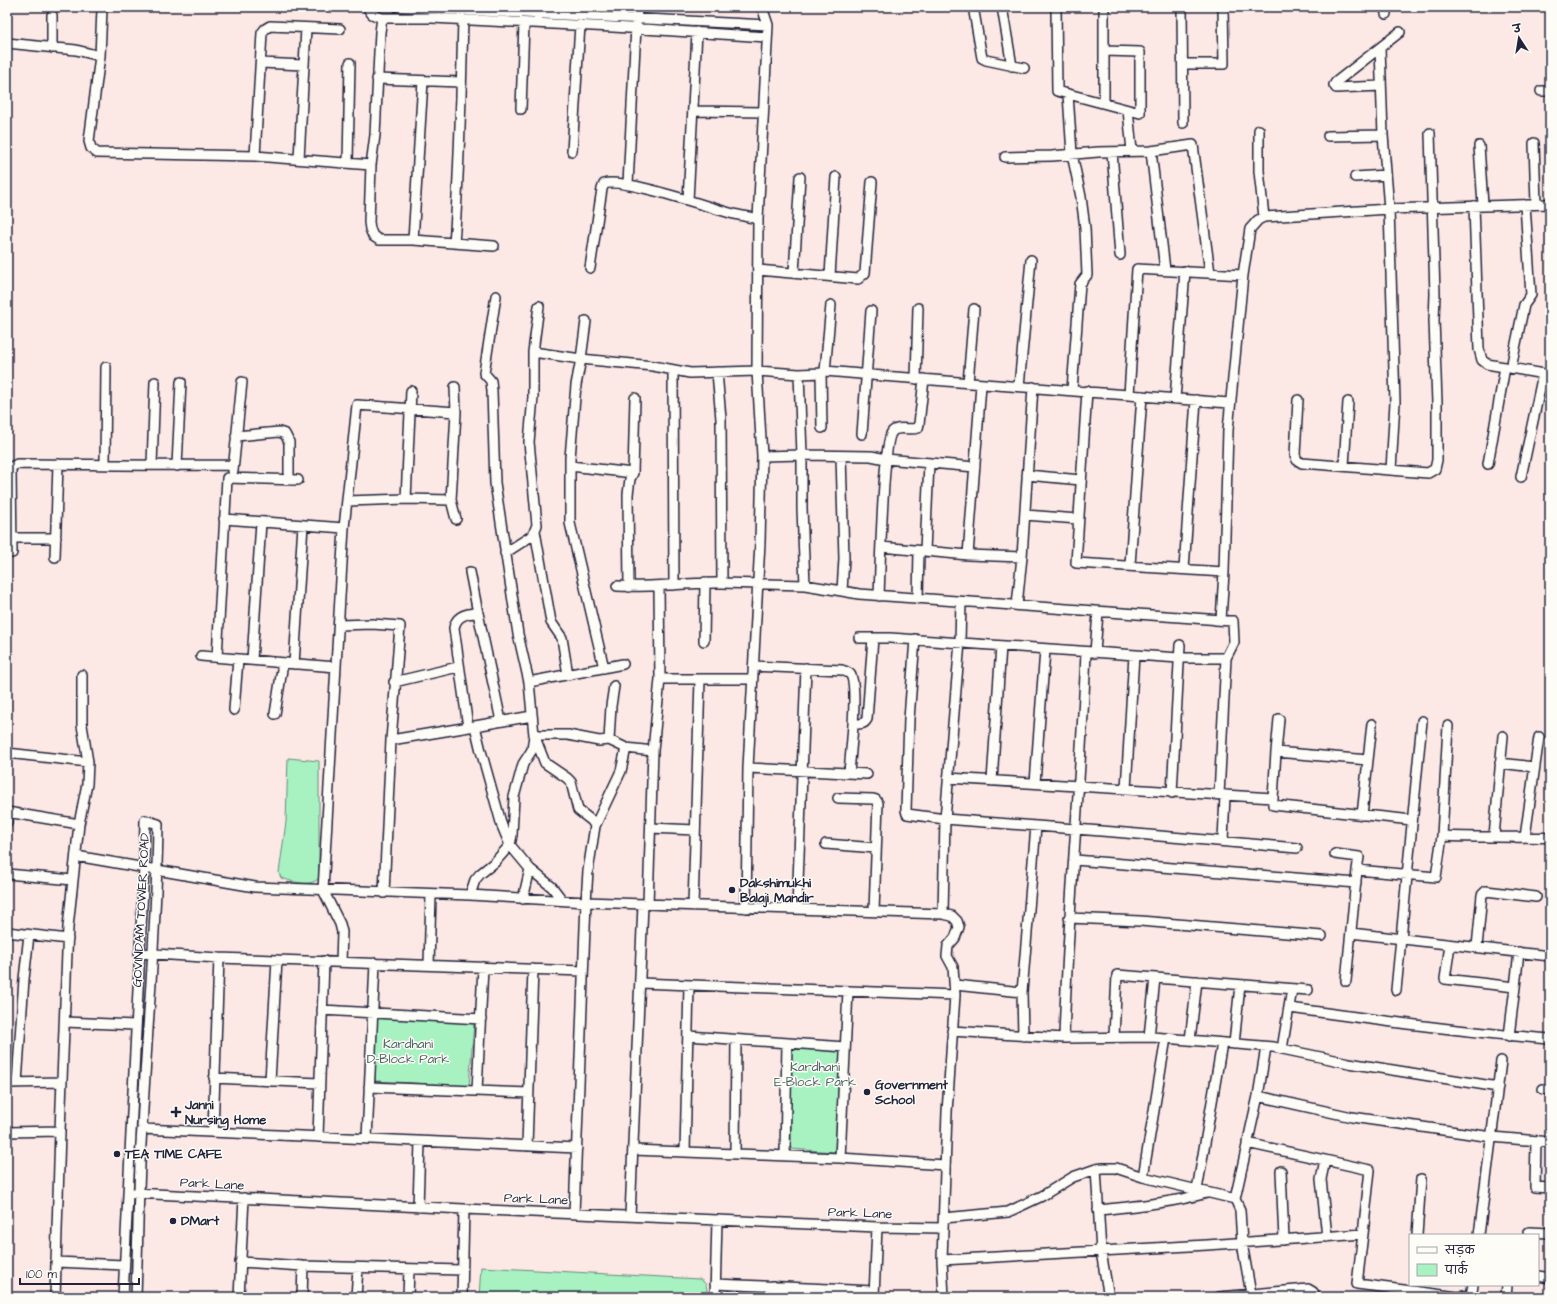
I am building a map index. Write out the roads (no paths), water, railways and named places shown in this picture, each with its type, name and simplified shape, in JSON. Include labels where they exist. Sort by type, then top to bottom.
[{"type":"street","points":[[398,7],[462,12],[524,23],[767,37]]},
{"type":"street","points":[[628,184],[637,7]]},
{"type":"street","points":[[746,908],[748,768],[752,679],[759,584],[762,456],[757,371],[758,219],[768,25],[762,7]]},
{"type":"street","points":[[975,7],[982,58],[1024,68]]},
{"type":"street","points":[[1002,7],[1012,66]]},
{"type":"street","points":[[1056,7],[1057,91],[1140,113],[1140,52],[1104,51]]},
{"type":"street","points":[[1104,7],[1104,104]]},
{"type":"street","points":[[1182,7],[1183,123]]},
{"type":"street","points":[[1183,64],[1224,64],[1223,7]]},
{"type":"street","points":[[102,9],[100,56],[88,141],[91,148],[97,153],[255,156],[348,162],[371,165]]},
{"type":"street","points":[[371,9],[382,18],[432,18],[462,12],[555,10],[636,18],[768,25]]},
{"type":"street","points":[[555,10],[555,24]]},
{"type":"street","points":[[454,243],[462,96],[462,12]]},
{"type":"street","points":[[52,15],[52,48]]},
{"type":"street","points":[[382,18],[371,165],[369,222],[373,236],[379,240],[413,240],[494,246]]},
{"type":"street","points":[[521,109],[524,23]]},
{"type":"street","points":[[255,156],[262,33],[264,29],[270,26],[340,29]]},
{"type":"street","points":[[572,151],[580,26]]},
{"type":"street","points":[[299,159],[306,28]]},
{"type":"street","points":[[688,200],[697,32]]},
{"type":"street","points":[[1381,86],[1336,88],[1334,85],[1400,32]]},
{"type":"street","points":[[7,43],[76,50],[100,56]]},
{"type":"street","points":[[1380,48],[1383,136],[1389,209],[1395,402],[1391,470]]},
{"type":"street","points":[[261,63],[303,65]]},
{"type":"street","points":[[348,162],[350,63]]},
{"type":"street","points":[[377,79],[461,82]]},
{"type":"street","points":[[413,240],[423,81]]},
{"type":"street","points":[[1068,94],[1072,154],[1084,220],[1087,275],[1080,284],[1072,390]]},
{"type":"street","points":[[1128,110],[1132,151]]},
{"type":"street","points":[[693,111],[763,112]]},
{"type":"street","points":[[1259,130],[1259,171],[1264,217]]},
{"type":"street","points":[[1298,400],[1295,455],[1297,460],[1302,463],[1428,473],[1435,469],[1437,404],[1430,133]]},
{"type":"street","points":[[1328,136],[1383,136]]},
{"type":"street","points":[[1534,143],[1536,204]]},
{"type":"street","points":[[1005,157],[1151,151],[1193,145],[1210,273]]},
{"type":"street","points":[[1479,146],[1480,355],[1486,364],[1547,374],[1521,477]]},
{"type":"street","points":[[1151,151],[1165,270]]},
{"type":"street","points":[[1112,152],[1120,255]]},
{"type":"street","points":[[1355,177],[1386,175]]},
{"type":"street","points":[[830,276],[836,177]]},
{"type":"street","points":[[794,273],[800,178]]},
{"type":"street","points":[[590,268],[602,189],[604,184],[609,182],[628,184],[734,214],[758,219]]},
{"type":"street","points":[[758,270],[858,279],[865,273],[872,182]]},
{"type":"street","points":[[1214,620],[1221,620],[1230,403],[1243,276],[1250,229],[1258,220],[1264,217],[1433,207],[1550,204]]},
{"type":"street","points":[[1488,464],[1508,368],[1524,305],[1531,295],[1525,205]]},
{"type":"street","points":[[1018,386],[1031,260]]},
{"type":"street","points":[[1128,395],[1138,269],[1243,276]]},
{"type":"street","points":[[1175,398],[1185,271]]},
{"type":"street","points":[[470,895],[475,880],[495,862],[510,845],[514,797],[523,764],[532,750],[534,735],[529,682],[518,634],[495,483],[491,381],[484,372],[496,296]]},
{"type":"street","points":[[822,428],[823,372],[831,305]]},
{"type":"street","points":[[505,553],[530,537],[538,525],[529,442],[533,397],[533,352],[539,306]]},
{"type":"street","points":[[878,596],[886,459],[890,433],[893,430],[918,428],[920,379],[918,308]]},
{"type":"street","points":[[968,383],[974,309]]},
{"type":"street","points":[[862,434],[871,312]]},
{"type":"street","points":[[586,321],[576,385],[570,466],[570,523],[604,668]]},
{"type":"street","points":[[533,352],[653,366],[690,373],[757,371],[799,374],[823,372],[866,374],[981,385],[1033,387],[1230,403]]},
{"type":"street","points":[[105,464],[106,367]]},
{"type":"street","points":[[673,370],[674,585]]},
{"type":"street","points":[[717,372],[721,419],[722,583]]},
{"type":"street","points":[[799,374],[805,585]]},
{"type":"street","points":[[152,465],[155,382]]},
{"type":"street","points":[[177,466],[180,382]]},
{"type":"street","points":[[233,478],[233,465],[242,382]]},
{"type":"street","points":[[968,555],[981,385]]},
{"type":"street","points":[[455,387],[456,412],[451,500],[456,520]]},
{"type":"street","points":[[1017,605],[1022,557],[1033,387]]},
{"type":"street","points":[[406,499],[411,391]]},
{"type":"street","points":[[1087,391],[1076,562],[1224,572]]},
{"type":"street","points":[[1130,565],[1142,396]]},
{"type":"street","points":[[629,587],[628,494],[630,479],[633,473],[635,398]]},
{"type":"street","points":[[1184,569],[1196,400]]},
{"type":"street","points":[[1344,466],[1348,402]]},
{"type":"street","points":[[341,962],[342,932],[340,924],[323,890],[344,528],[357,405],[456,412]]},
{"type":"street","points":[[217,657],[227,478],[293,480],[289,442],[285,434],[280,432],[236,436]]},
{"type":"street","points":[[762,456],[871,456],[886,459],[975,467]]},
{"type":"street","points":[[841,456],[844,558],[842,591]]},
{"type":"street","points":[[918,599],[929,463]]},
{"type":"street","points":[[12,553],[11,468],[17,464],[177,466],[233,465]]},
{"type":"street","points":[[55,557],[58,464]]},
{"type":"street","points":[[570,466],[633,473]]},
{"type":"street","points":[[1027,475],[1081,480]]},
{"type":"street","points":[[347,501],[406,499],[451,500]]},
{"type":"street","points":[[1025,515],[1078,519]]},
{"type":"street","points":[[224,519],[344,528]]},
{"type":"street","points":[[252,660],[261,522]]},
{"type":"street","points":[[294,664],[303,525]]},
{"type":"street","points":[[535,531],[551,622],[562,638],[568,675]]},
{"type":"street","points":[[12,538],[56,538]]},
{"type":"street","points":[[881,547],[968,555],[1022,557]]},
{"type":"street","points":[[470,572],[500,721]]},
{"type":"street","points":[[704,641],[705,582]]},
{"type":"street","points":[[617,586],[658,586],[705,582],[805,585],[878,596],[1233,621],[1234,642],[1226,658],[1222,795],[1223,841]]},
{"type":"street","points":[[630,1216],[640,983],[646,904],[653,751],[660,679],[658,586]]},
{"type":"street","points":[[943,914],[945,819],[960,642],[960,602]]},
{"type":"street","points":[[1064,1038],[1069,918],[1075,860],[1078,786],[1083,722],[1090,652],[1098,612]]},
{"type":"street","points":[[478,613],[458,618],[455,622],[454,628],[458,667],[472,726],[481,751],[502,826],[510,845],[530,869],[552,887],[562,900]]},
{"type":"street","points":[[339,625],[372,624],[400,626],[394,682],[384,893]]},
{"type":"street","points":[[858,638],[915,639],[1045,650],[1179,658],[1226,658]]},
{"type":"street","points":[[853,724],[862,724],[867,719],[873,638]]},
{"type":"street","points":[[915,639],[909,719],[907,814],[945,819],[1297,848]]},
{"type":"street","points":[[1172,793],[1180,645]]},
{"type":"street","points":[[992,781],[1001,646]]},
{"type":"street","points":[[1035,783],[1045,650]]},
{"type":"street","points":[[1126,789],[1134,655]]},
{"type":"street","points":[[201,656],[336,667]]},
{"type":"street","points":[[234,710],[238,659]]},
{"type":"street","points":[[275,714],[283,663]]},
{"type":"street","points":[[529,682],[623,664]]},
{"type":"street","points":[[753,666],[842,670],[850,674],[854,682],[853,724],[849,773]]},
{"type":"street","points":[[394,682],[458,667]]},
{"type":"street","points":[[797,910],[806,668]]},
{"type":"street","points":[[55,1297],[68,939],[79,824],[87,784],[88,762],[82,725],[82,675]]},
{"type":"street","points":[[660,679],[752,679]]},
{"type":"street","points":[[692,906],[700,680]]},
{"type":"street","points":[[610,740],[611,706],[614,686]]},
{"type":"street","points":[[391,740],[532,716]]},
{"type":"street","points":[[1278,719],[1273,805],[1412,820]]},
{"type":"street","points":[[1396,990],[1422,721]]},
{"type":"street","points":[[1362,815],[1372,724]]},
{"type":"street","points":[[1357,870],[1436,877],[1442,836],[1448,726]]},
{"type":"street","points":[[534,735],[568,735],[599,741],[610,740],[626,748],[653,751]]},
{"type":"street","points":[[534,735],[544,763],[567,778],[570,782],[578,810],[592,821],[595,826]]},
{"type":"street","points":[[1494,836],[1503,736]]},
{"type":"street","points":[[1525,837],[1539,737]]},
{"type":"street","points":[[574,1214],[588,871],[595,826],[619,775],[626,748]]},
{"type":"street","points":[[7,752],[88,762]]},
{"type":"street","points":[[1276,752],[1368,760]]},
{"type":"street","points":[[1500,763],[1534,768]]},
{"type":"street","points":[[748,768],[868,774]]},
{"type":"street","points":[[948,778],[1172,793],[1273,798]]},
{"type":"street","points":[[838,798],[876,800],[878,803],[874,911]]},
{"type":"street","points":[[7,822],[8,812],[79,824]]},
{"type":"street","name":"GOVINDAM TOWER ROAD","points":[[123,1297],[135,1025],[144,867],[144,820],[158,824],[158,870],[142,1129],[136,1297]]},
{"type":"street","points":[[1023,1036],[1022,992],[1036,826]]},
{"type":"street","points":[[650,828],[695,830]]},
{"type":"street","points":[[1442,836],[1466,838],[1494,836],[1550,838]]},
{"type":"street","points":[[826,844],[876,848]]},
{"type":"street","points":[[1335,854],[1359,857],[1346,981]]},
{"type":"street","points":[[76,856],[255,887],[431,895],[470,895],[586,902],[797,910],[874,911],[943,914],[952,916],[957,921],[959,927],[955,938],[948,946],[947,956],[953,967],[955,990],[945,1165],[942,1260],[944,1297]]},
{"type":"street","points":[[1075,860],[1356,883]]},
{"type":"street","points":[[523,899],[530,869]]},
{"type":"street","points":[[7,874],[73,880]]},
{"type":"street","points":[[1477,948],[1482,895],[1486,892],[1536,897]]},
{"type":"street","points":[[429,965],[431,895]]},
{"type":"street","points":[[1069,918],[1140,921],[1322,936]]},
{"type":"street","points":[[7,932],[68,939]]},
{"type":"street","points":[[1351,933],[1550,956]]},
{"type":"street","points":[[17,1083],[24,979],[29,935]]},
{"type":"street","points":[[1450,945],[1445,979],[1515,987]]},
{"type":"street","points":[[1509,1036],[1520,952]]},
{"type":"street","points":[[139,953],[219,958],[583,971]]},
{"type":"street","points":[[213,1132],[219,958]]},
{"type":"street","points":[[270,1081],[277,960]]},
{"type":"street","points":[[318,1137],[324,961]]},
{"type":"street","points":[[367,1140],[375,963]]},
{"type":"street","points":[[477,1091],[484,967]]},
{"type":"street","points":[[527,1146],[532,969]]},
{"type":"street","points":[[1114,1036],[1117,975],[1308,990]]},
{"type":"street","points":[[1149,1036],[1155,978]]},
{"type":"street","points":[[1190,1040],[1197,981]]},
{"type":"street","points":[[640,983],[848,991],[955,990],[1022,992]]},
{"type":"street","points":[[685,1152],[689,985]]},
{"type":"street","points":[[1234,1044],[1240,985]]},
{"type":"street","points":[[1282,1049],[1292,989]]},
{"type":"street","points":[[840,1158],[848,991]]},
{"type":"street","points":[[1290,1008],[1509,1036],[1550,1039]]},
{"type":"street","points":[[322,1010],[481,1019]]},
{"type":"street","points":[[65,1022],[135,1025]]},
{"type":"street","points":[[952,1031],[1064,1038],[1149,1036],[1266,1047],[1350,1063],[1498,1087]]},
{"type":"street","points":[[688,1036],[845,1047]]},
{"type":"street","points":[[1143,1177],[1166,1038]]},
{"type":"street","points":[[735,1154],[736,1040]]},
{"type":"street","points":[[785,1156],[786,1043]]},
{"type":"street","points":[[1197,1190],[1222,1043]]},
{"type":"street","points":[[1251,1294],[1242,1243],[1240,1210],[1235,1199],[1258,1096],[1266,1047]]},
{"type":"street","points":[[1479,1234],[1501,1061]]},
{"type":"street","points":[[214,1078],[319,1083]]},
{"type":"street","points":[[7,1083],[62,1082]]},
{"type":"street","points":[[369,1087],[529,1093]]},
{"type":"street","points":[[1258,1096],[1352,1117],[1492,1137],[1550,1142]]},
{"type":"street","points":[[142,1129],[576,1148]]},
{"type":"street","points":[[7,1132],[60,1131]]},
{"type":"street","points":[[1536,1141],[1535,1187],[1550,1188]]},
{"type":"street","points":[[418,1207],[420,1142]]},
{"type":"street","points":[[1247,1143],[1370,1170],[1357,1284],[1458,1297],[1471,1295],[1472,1286]]},
{"type":"street","points":[[632,1150],[840,1158],[945,1165]]},
{"type":"street","points":[[1325,1160],[1321,1179],[1327,1237]]},
{"type":"street","points":[[944,1218],[1008,1212],[1042,1196],[1073,1177],[1096,1169],[1116,1168],[1143,1177],[1235,1199]]},
{"type":"street","points":[[1096,1169],[1101,1252],[1109,1297]]},
{"type":"street","points":[[1281,1170],[1284,1240]]},
{"type":"street","points":[[1417,1234],[1421,1179]]},
{"type":"street","points":[[1098,1210],[1155,1204],[1183,1199],[1208,1192]]},
{"type":"street","name":"Park Lane","points":[[127,1193],[877,1227],[943,1228]]},
{"type":"street","points":[[239,1297],[244,1198]]},
{"type":"street","points":[[462,1297],[464,1209]]},
{"type":"street","points":[[715,1297],[717,1220]]},
{"type":"street","points":[[715,1284],[773,1286],[822,1293],[874,1294],[877,1227]]},
{"type":"street","points":[[1529,1232],[1550,1233]]},
{"type":"street","points":[[942,1260],[1101,1252],[1363,1234]]},
{"type":"street","points":[[56,1262],[124,1266]]},
{"type":"street","points":[[240,1262],[358,1268],[462,1270]]},
{"type":"street","points":[[302,1297],[303,1266]]},
{"type":"street","points":[[356,1297],[358,1268]]},
{"type":"street","points":[[408,1297],[409,1269]]},
{"type":"street","points":[[1539,1276],[1550,1278]]},
{"type":"street","points":[[772,1297],[773,1286]]},
{"type":"street","points":[[1506,1297],[1507,1286]]},
{"type":"street","points":[[1219,1297],[1308,1289],[1313,1292],[1315,1297]]},
{"type":"place","name":"Dakshimukhi Balaji Mandir","points":[[732,890]]},
{"type":"place","name":"Government School","points":[[867,1092]]},
{"type":"place","name":"Janni Nursing Home","points":[[176,1112]]},
{"type":"place","name":"TEA TIME CAFE","points":[[117,1154]]},
{"type":"place","name":"DMart","points":[[173,1221]]},
{"type":"park label","name":"Kardhani D-Block Park","points":[[408,1052]]},
{"type":"park label","name":"Kardhani E-Block Park","points":[[815,1074]]}]
